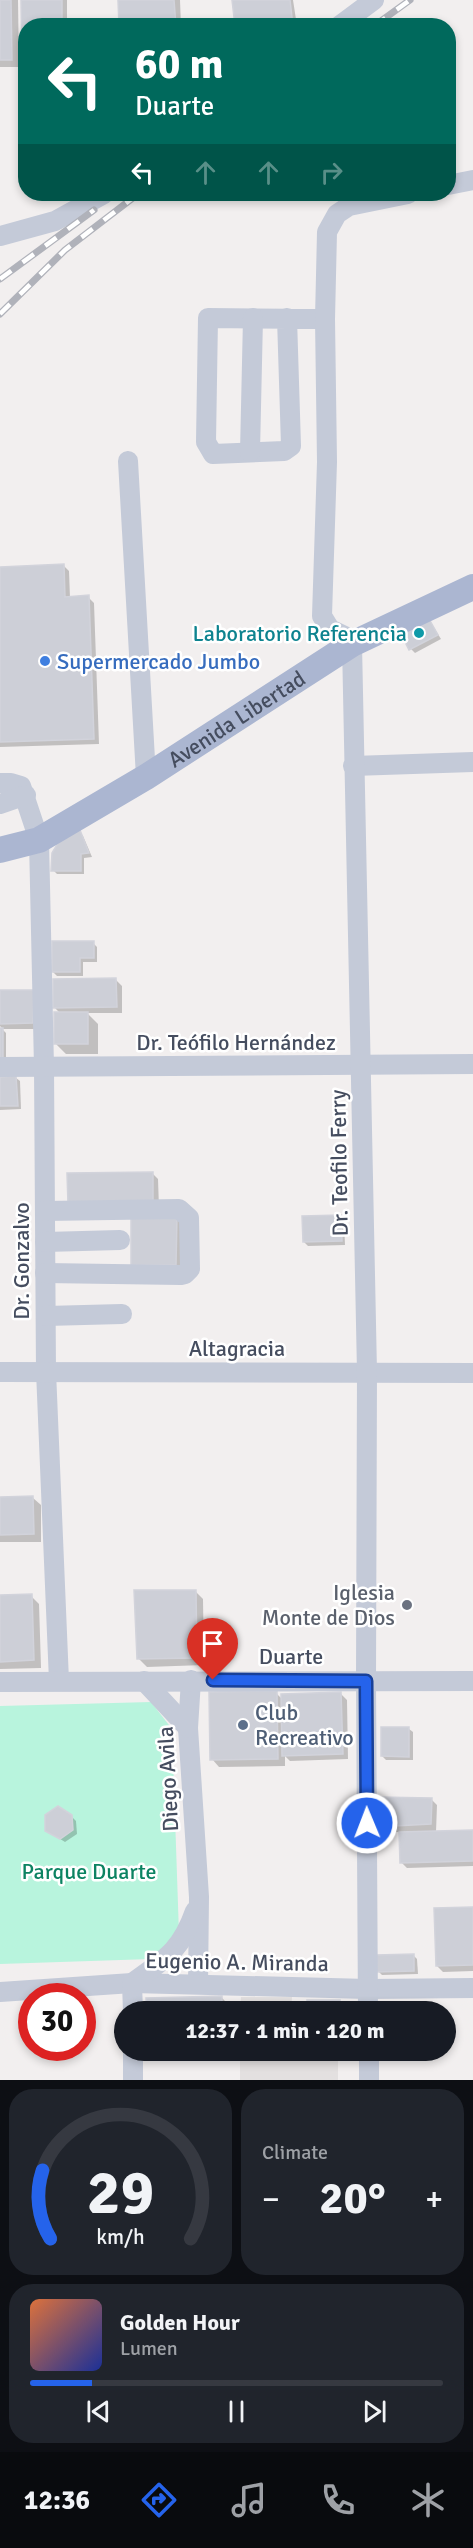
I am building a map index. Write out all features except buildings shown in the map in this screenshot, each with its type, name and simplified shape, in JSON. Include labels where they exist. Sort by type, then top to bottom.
[{"type":"main road","name":"Avenida Libertad","points":[[0,850],[39,840],[146,777],[352,645],[473,587]]},
{"type":"street","points":[[350,18],[374,0]]},
{"type":"street","points":[[456,183],[473,180]]},
{"type":"street","points":[[0,236],[55,221],[91,201]]},
{"type":"street","points":[[352,645],[351,639],[328,628],[322,616],[327,462],[327,232],[337,214],[349,206],[374,201]]},
{"type":"street","points":[[286,318],[291,446],[284,451],[213,454],[206,442],[208,318],[286,318],[326,319]]},
{"type":"street","points":[[250,452],[253,318]]},
{"type":"street","points":[[128,461],[146,777]]},
{"type":"street","name":"Dr. Teofilo Ferry","points":[[352,645],[352,766],[367,1372],[368,2001]]},
{"type":"street","points":[[352,766],[473,762]]},
{"type":"street","points":[[0,783],[21,786],[26,795],[0,804]]},
{"type":"street","name":"Dr. Gonzalvo","points":[[26,795],[39,840],[44,1067],[46,1371],[59,1681]]},
{"type":"street","name":"Dr. Teófilo Hernández","points":[[0,1067],[473,1064]]},
{"type":"street","points":[[45,1211],[178,1209],[189,1218],[190,1269],[180,1275],[45,1273]]},
{"type":"street","points":[[45,1242],[120,1240]]},
{"type":"street","points":[[46,1316],[122,1314]]},
{"type":"street","name":"Altagracia","points":[[0,1372],[473,1373]]},
{"type":"street","points":[[144,1680],[188,1728]]},
{"type":"street","name":"Diego Avila","points":[[191,1680],[188,1728],[199,1897],[198,1984]]},
{"type":"street","name":"Duarte","points":[[0,1682],[473,1681]]},
{"type":"street","points":[[133,2001],[132,1983],[171,1954],[187,1934],[199,1897]]},
{"type":"street","name":"Eugenio A. Miranda","points":[[0,1992],[132,1983],[368,1989],[473,1988]]},
{"type":"street","points":[[133,2061],[133,2080]]},
{"type":"street","points":[[369,2061],[369,2080]]},
{"type":"shaded area","points":[[241,1997],[292,1997],[292,2001],[241,2001]]},
{"type":"shaded area","points":[[240,2061],[338,2061],[338,2080],[240,2080]]},
{"type":"green space","name":"Parque Duarte","points":[[151,1702],[172,1729],[179,1934],[151,1959],[0,1964],[0,1706]]},
{"type":"railway","points":[[385,18],[410,0]]},
{"type":"railway","points":[[0,314],[65,250],[129,201]]},
{"type":"railway","points":[[0,279],[94,210]]},
{"type":"place","name":"Laboratorio Referencia","points":[[419,633]]},
{"type":"place","name":"Supermercado Jumbo","points":[[45,661]]},
{"type":"place","name":"Iglesia Monte de Dios","points":[[407,1605]]},
{"type":"place","name":"Club Recreativo","points":[[243,1725]]},
{"type":"route","points":[[213,1680],[366,1681],[367,1823]]}]
